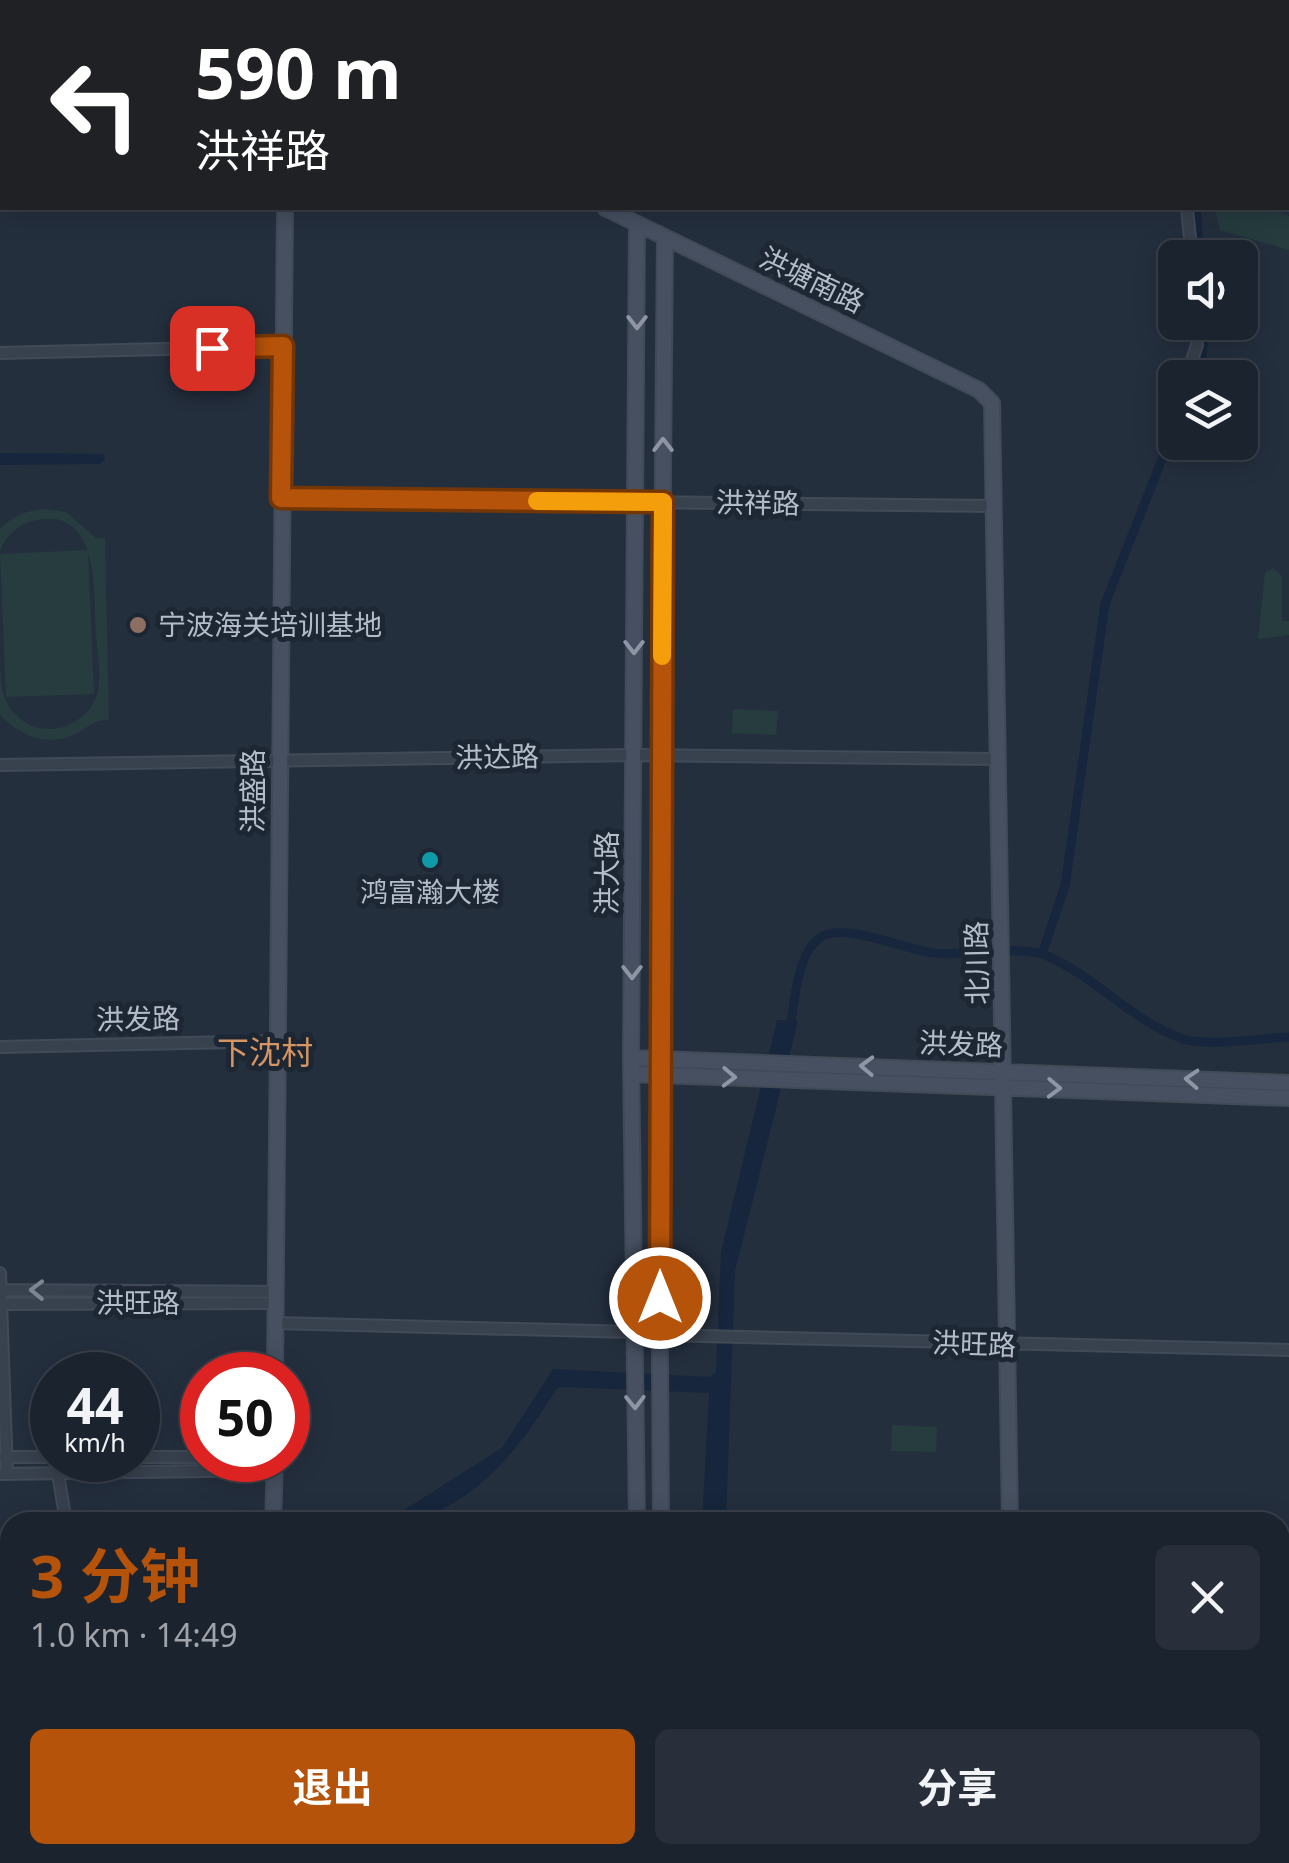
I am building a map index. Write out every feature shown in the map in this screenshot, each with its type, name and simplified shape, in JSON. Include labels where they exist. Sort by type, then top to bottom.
[{"type":"main road","name":"洪盛路","points":[[275,1352],[285,210]]},
{"type":"main road","name":"洪塘南路","points":[[610,210],[979,390],[992,403]]},
{"type":"main road","name":"洪大路","points":[[637,1512],[631,1058],[638,225]]},
{"type":"main road","name":"洪大路","points":[[661,1512],[658,1058],[665,236]]},
{"type":"main road","name":"北川路","points":[[992,403],[994,758],[1004,1078],[1010,1512]]},
{"type":"main road","name":"洪发路","points":[[631,1058],[1289,1098]]},
{"type":"main road","name":"洪发路","points":[[631,1074],[1289,1083]]},
{"type":"main road","points":[[273,1512],[274,1482]]},
{"type":"street","points":[[1187,210],[1190,240]]},
{"type":"street","points":[[0,354],[283,346]]},
{"type":"street","name":"洪祥路","points":[[281,498],[995,506]]},
{"type":"street","name":"洪达路","points":[[0,765],[633,755],[994,758]]},
{"type":"street","name":"洪发路","points":[[0,1047],[278,1041]]},
{"type":"street","points":[[0,1273],[4,1474],[30,1474]]},
{"type":"street","name":"洪旺路","points":[[0,1290],[275,1298]]},
{"type":"street","name":"洪旺路","points":[[0,1304],[275,1298]]},
{"type":"street","points":[[275,1323],[634,1332]]},
{"type":"street","name":"洪旺路","points":[[660,1334],[1009,1346],[1289,1350]]},
{"type":"street","points":[[3,1458],[30,1458]]},
{"type":"street","points":[[59,1482],[64,1512]]},
{"type":"green space","points":[[1215,210],[1275,210],[1289,216],[1289,250],[1220,230]]},
{"type":"green space","points":[[43,509],[66,512],[96,538],[105,538],[109,720],[52,740],[24,733],[0,715],[0,650],[6,702],[32,726],[67,726],[85,714],[97,695],[93,575],[82,538],[71,525],[55,519],[33,521],[13,532],[0,551],[0,529],[5,524],[19,515]]},
{"type":"green space","points":[[88,550],[94,694],[6,697],[0,554]]},
{"type":"green space","points":[[1273,568],[1282,576],[1282,621],[1289,621],[1289,635],[1258,639],[1265,573]]},
{"type":"green space","points":[[733,709],[778,711],[776,735],[732,733]]},
{"type":"green space","points":[[892,1425],[937,1427],[936,1452],[891,1451]]},
{"type":"water","points":[[0,453],[104,454],[105,460],[100,464],[0,465]]},
{"type":"water","points":[[777,1020],[798,1021],[735,1271],[726,1512],[703,1512],[709,1393],[564,1387],[557,1388],[507,1458],[465,1496],[434,1512],[401,1512],[502,1448],[553,1369],[710,1377],[716,1372],[721,1252]]},
{"type":"waterway","points":[[1196,210],[1199,240]]},
{"type":"waterway","points":[[1202,360],[1203,340]]},
{"type":"waterway","points":[[1042,954],[1065,886],[1105,604],[1162,460]]},
{"type":"waterway","points":[[790,1029],[806,954],[821,937],[845,933],[933,953],[1022,951],[1047,956],[1082,975],[1147,1021],[1183,1039],[1220,1042],[1289,1037]]},
{"type":"slow traffic","points":[[537,501],[663,502],[662,656]]},
{"type":"place","name":"宁波海关培训基地","points":[[138,625]]},
{"type":"place","name":"鸿富瀚大楼","points":[[430,860]]},
{"type":"district","name":"下沈村","points":[[265,1053]]},
{"type":"route","points":[[212,348],[283,346],[281,498],[663,502],[660,1298]]}]
